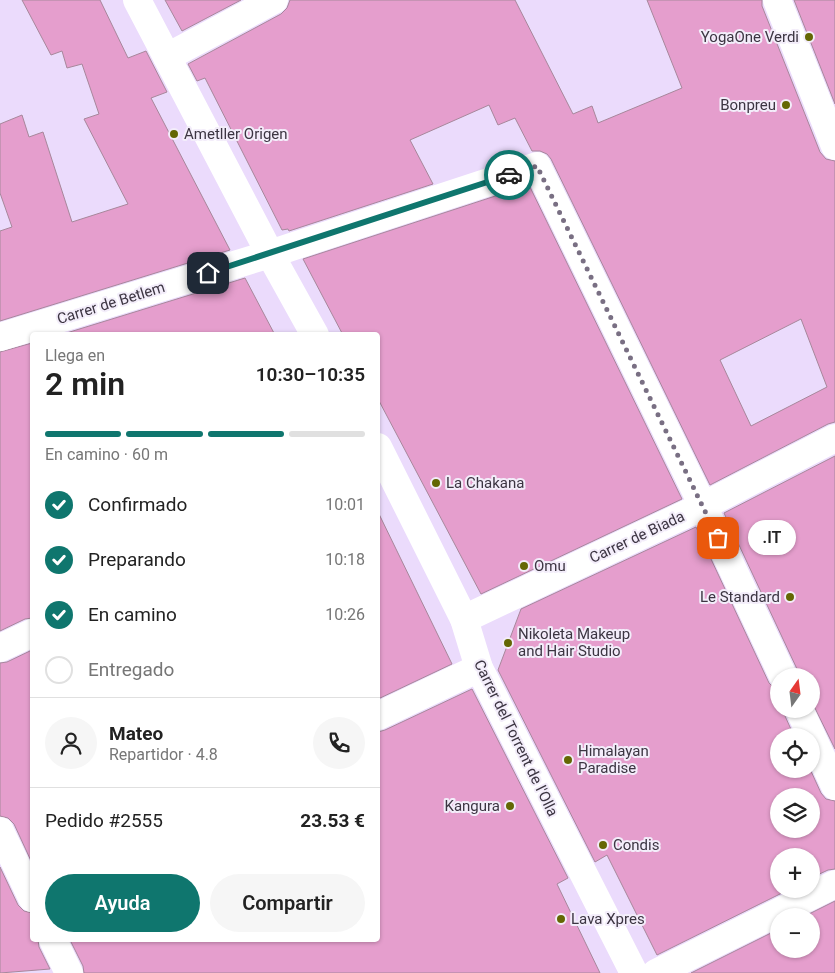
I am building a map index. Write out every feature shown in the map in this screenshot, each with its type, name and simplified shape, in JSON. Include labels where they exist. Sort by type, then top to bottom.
[{"type":"street","points":[[137,0],[270,254],[313,332]]},
{"type":"street","points":[[167,57],[274,0]]},
{"type":"street","points":[[777,0],[835,146]]},
{"type":"street","name":"Carrer de Betlem","points":[[0,337],[270,254],[537,166],[703,506]]},
{"type":"street","name":"Carrer de Biada","points":[[464,619],[703,506],[835,438]]},
{"type":"street","name":"Carrer del Torrent de l'Olla","points":[[380,454],[464,619],[478,668],[634,973]]},
{"type":"street","points":[[703,506],[779,668]]},
{"type":"street","points":[[0,648],[30,634]]},
{"type":"street","points":[[380,715],[478,668]]},
{"type":"street","points":[[802,718],[835,786]]},
{"type":"street","points":[[0,831],[30,894]]},
{"type":"street","points":[[656,973],[835,884]]},
{"type":"street","points":[[54,942],[69,973]]},
{"type":"building","points":[[22,0],[100,0],[128,58],[146,51],[167,92],[151,98],[230,250],[0,321],[0,231],[12,227],[0,193],[0,124],[22,115],[29,137],[43,132],[72,222],[128,204],[84,119],[99,114],[82,64],[67,68],[62,51],[51,55]]},
{"type":"building","points":[[165,0],[241,0],[182,31]]},
{"type":"building","points":[[290,0],[515,0],[573,114],[592,106],[598,123],[682,88],[647,0],[762,0],[762,6],[820,152],[826,159],[835,161],[835,422],[710,485],[551,159],[547,154],[540,151],[532,151],[515,118],[498,125],[489,105],[410,140],[433,184],[289,231],[288,229],[282,230],[205,78],[197,81],[188,64],[281,14],[287,8]],"holes":[[[801,319],[827,387],[751,426],[720,360]]]},
{"type":"building","points":[[794,0],[835,0],[835,104]]},
{"type":"building","points":[[529,185],[682,499],[481,594],[380,403],[380,332],[341,332],[303,259]]},
{"type":"building","points":[[245,278],[273,332],[70,332]]},
{"type":"building","points":[[30,344],[30,618],[0,631],[0,352]]},
{"type":"building","points":[[835,456],[835,749],[820,718],[820,668],[797,668],[724,513]]},
{"type":"building","points":[[380,516],[452,664],[380,698]]},
{"type":"building","points":[[696,527],[770,684],[770,718],[786,718],[790,728],[770,728],[770,778],[814,778],[819,788],[770,788],[770,838],[820,838],[820,791],[826,799],[835,801],[835,869],[820,874],[820,848],[770,848],[770,898],[772,898],[657,955],[607,855],[595,862],[498,670],[521,609]]},
{"type":"building","points":[[30,651],[30,859],[14,824],[8,818],[0,816],[0,663],[7,662]]},
{"type":"building","points":[[472,689],[568,878],[557,884],[600,973],[84,973],[83,966],[71,942],[380,942],[380,731]]},
{"type":"building","points":[[0,867],[18,905],[24,911],[30,912],[30,942],[38,942],[50,969],[0,973]]},
{"type":"building","points":[[835,901],[835,973],[691,973],[770,934],[770,958],[820,958],[820,908]]},
{"type":"way so far","points":[[509,175],[537,166],[718,538]]},
{"type":"place","name":"YogaOne Verdi","points":[[809,37]]},
{"type":"place","name":"Bonpreu","points":[[786,105]]},
{"type":"place","name":"Ametller Origen","points":[[174,134]]},
{"type":"place","name":"La Chakana","points":[[436,483]]},
{"type":"place","name":".IT","points":[[718,538]]},
{"type":"place","name":"Omu","points":[[524,566]]},
{"type":"place","name":"Le Standard","points":[[790,597]]},
{"type":"place","name":"Nikoleta Makeup and Hair Studio","points":[[508,643]]},
{"type":"place","name":"Himalayan Paradise","points":[[568,760]]},
{"type":"place","name":"Kangura","points":[[510,806]]},
{"type":"place","name":"Condis","points":[[603,845]]},
{"type":"place","name":"Lava Xpres","points":[[561,919]]},
{"type":"route","points":[[208,273],[509,175]]}]
